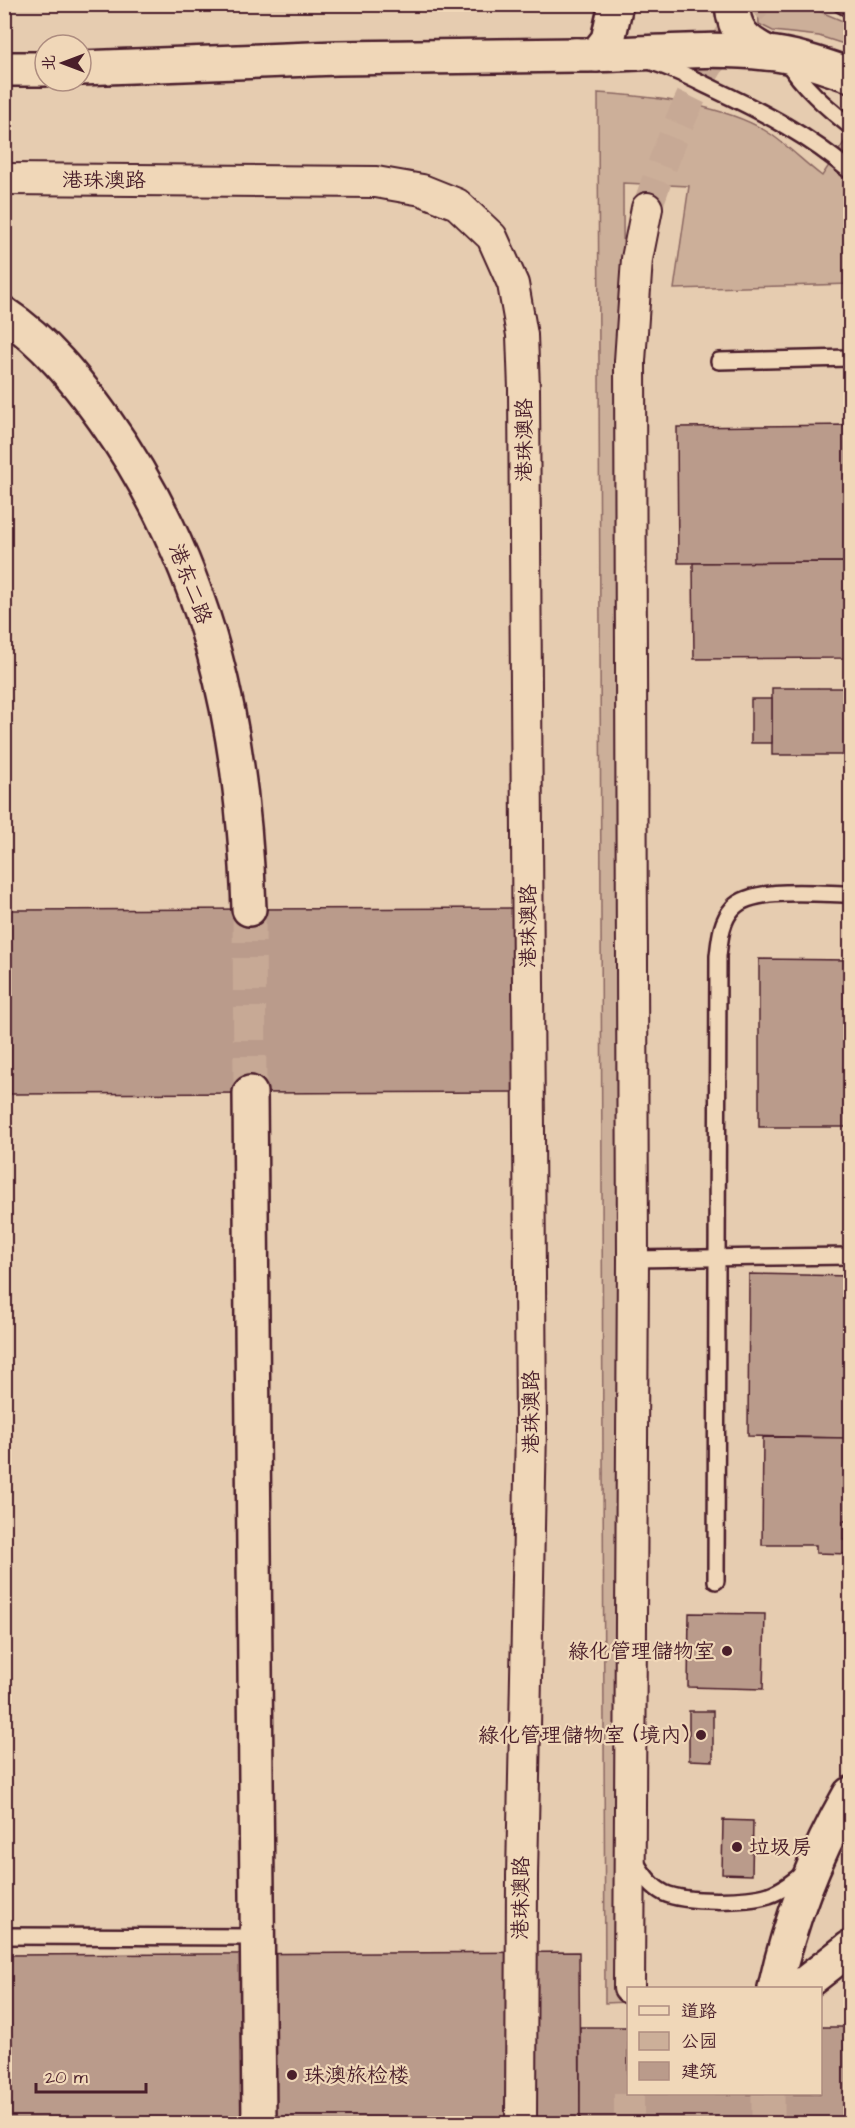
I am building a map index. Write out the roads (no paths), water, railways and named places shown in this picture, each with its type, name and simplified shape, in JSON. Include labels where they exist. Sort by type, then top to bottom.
[{"type":"main road","points":[[598,55],[608,40],[616,4]]},
{"type":"main road","points":[[732,4],[733,21],[748,44],[776,55]]},
{"type":"main road","points":[[93,68],[337,58],[598,55],[701,50],[776,55],[822,65],[850,75]]},
{"type":"main road","points":[[4,69],[33,69]]},
{"type":"main road","name":"港东二路","points":[[4,314],[42,345],[79,385],[127,452],[166,522],[196,594],[223,681],[237,758],[246,832],[249,909]]},
{"type":"main road","points":[[250,1093],[259,2124]]},
{"type":"main road","points":[[775,1987],[785,1945],[835,1849],[846,1803]]},
{"type":"main road","points":[[801,1987],[850,1948]]},
{"type":"street","name":"港珠澳路","points":[[4,180],[376,182],[422,190],[457,204],[492,237],[513,284],[522,335],[524,389],[531,1416],[522,1876],[521,2124]]},
{"type":"street","points":[[629,1987],[633,1258],[630,361],[637,259],[647,208]]},
{"type":"lane","points":[[841,4],[850,9]]},
{"type":"lane","points":[[598,55],[672,68],[771,115],[819,145],[850,171]]},
{"type":"lane","points":[[776,55],[817,100],[850,126]]},
{"type":"lane","points":[[719,361],[850,358]]},
{"type":"lane","points":[[716,1581],[718,956],[722,927],[733,907],[751,897],[770,894],[850,894]]},
{"type":"lane","points":[[633,1258],[850,1256]]},
{"type":"lane","points":[[630,1851],[648,1882],[662,1892],[679,1899],[751,1899],[771,1894],[835,1849]]},
{"type":"lane","points":[[4,1936],[258,1937]]},
{"type":"tunnel","points":[[647,208],[678,126],[704,74],[719,49],[757,4]]},
{"type":"tunnel","points":[[249,909],[250,1093]]},
{"type":"tunnel","points":[[629,2095],[629,2124]]},
{"type":"tunnel","points":[[768,2095],[768,2124]]},
{"type":"place","name":"綠化管理儲物室","points":[[727,1651]]},
{"type":"place","name":"綠化管理儲物室 (境內)","points":[[701,1735]]},
{"type":"place","name":"垃圾房","points":[[737,1847]]},
{"type":"place","name":"珠澳旅检楼","points":[[292,2075]]}]
